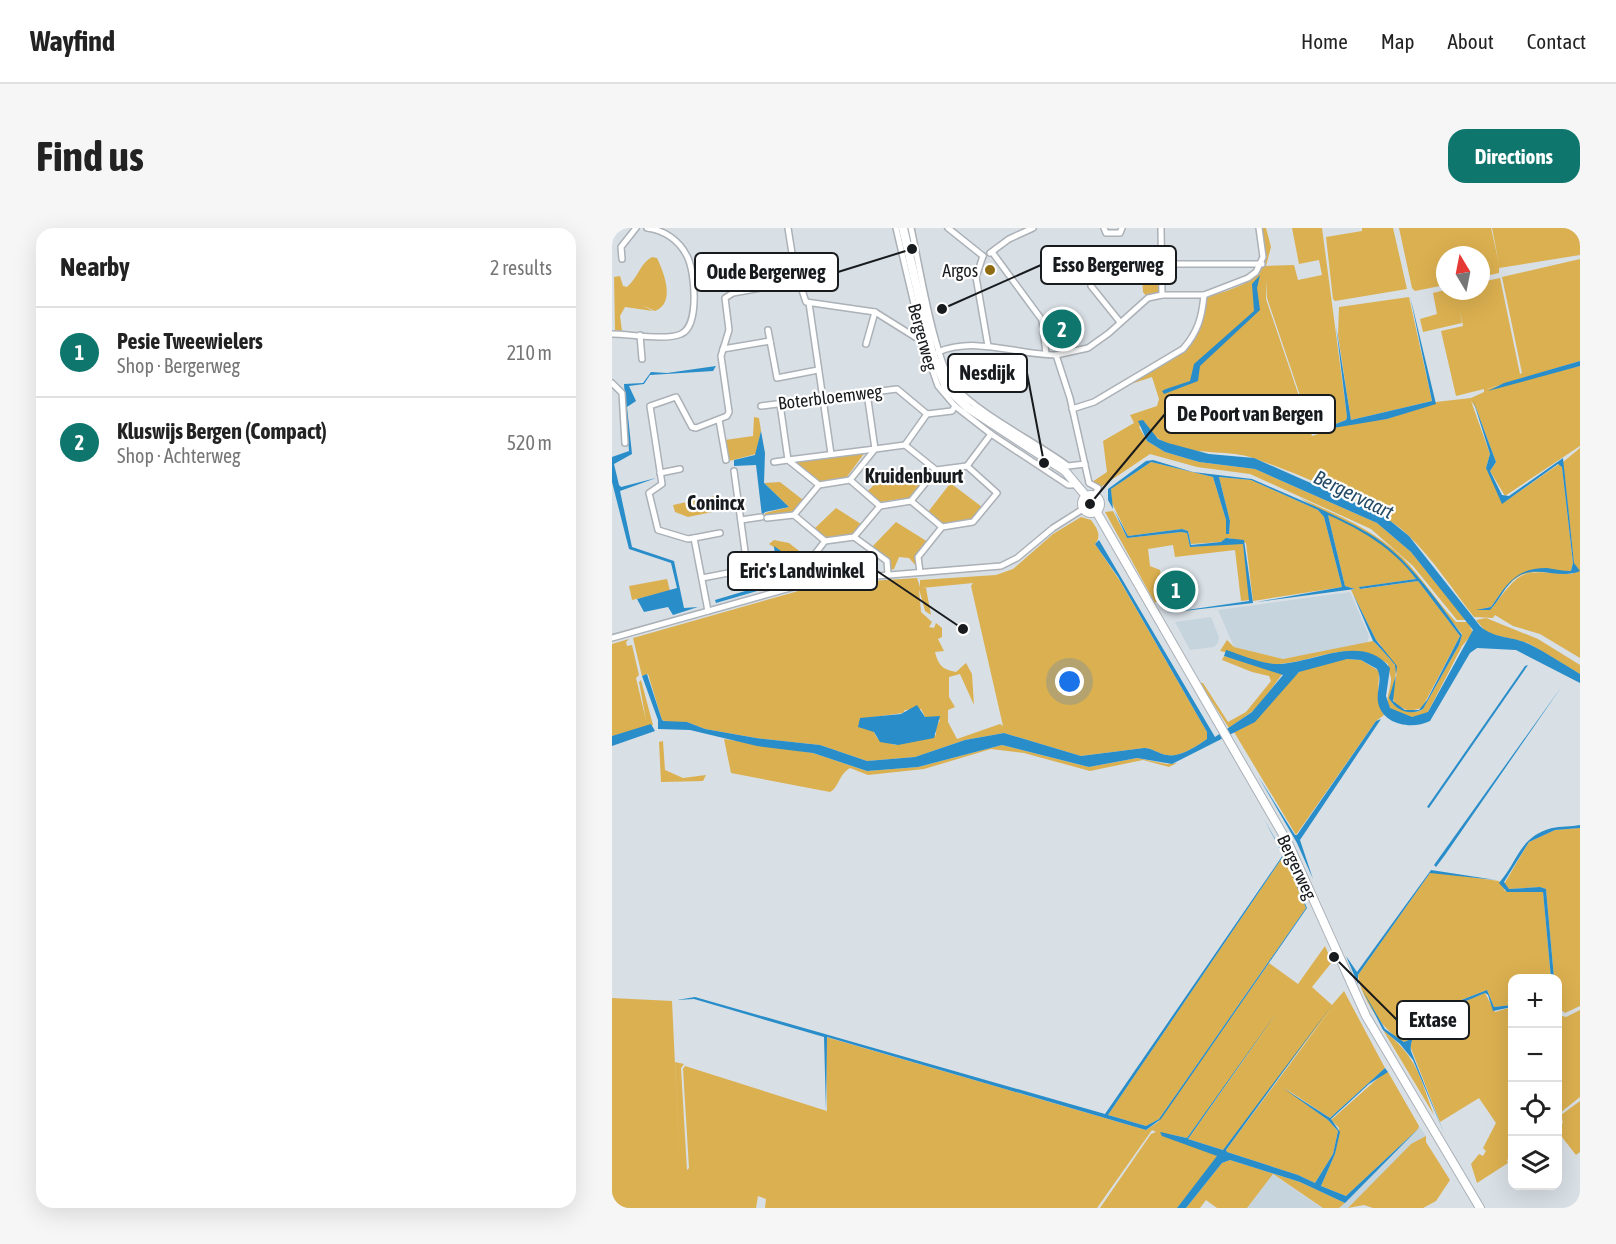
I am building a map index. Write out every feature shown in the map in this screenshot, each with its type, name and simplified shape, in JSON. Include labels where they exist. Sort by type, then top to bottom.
[{"type":"main road","name":"Bergerweg","points":[[903,228],[920,299],[926,336],[936,352],[940,376],[958,400],[1065,471],[1088,497]]},
{"type":"main road","name":"Bergerweg","points":[[1054,464],[1072,485],[1088,497]]},
{"type":"main road","points":[[1088,497],[1099,503],[1094,512],[1083,509],[1088,497]]},
{"type":"main road","name":"Bergerweg","points":[[1094,512],[1289,845],[1366,1016],[1480,1208]]},
{"type":"street","points":[[622,259],[621,247],[636,228]]},
{"type":"street","points":[[612,334],[679,335],[688,328],[693,312],[692,278],[687,256],[671,237],[647,228]]},
{"type":"street","points":[[788,228],[798,281],[809,303],[831,454]]},
{"type":"street","name":"Bergerweg","points":[[896,228],[926,336]]},
{"type":"street","name":"Bergerweg","points":[[911,228],[933,324],[936,352],[949,379],[961,393],[1068,466],[1085,464]]},
{"type":"street","points":[[949,228],[983,256]]},
{"type":"street","points":[[988,346],[976,277],[983,256],[1008,239],[1033,228]]},
{"type":"street","points":[[1104,228],[1106,234],[1120,233],[1122,228]]},
{"type":"street","points":[[1161,228],[1162,295]]},
{"type":"street","points":[[936,352],[948,347],[988,346],[1056,355],[1088,348],[1148,298],[1162,295],[1204,295],[1248,278],[1262,264],[1259,228]]},
{"type":"street","points":[[992,252],[1042,321],[1046,354]]},
{"type":"street","points":[[1162,264],[1262,264]]},
{"type":"street","points":[[720,533],[694,538],[679,537],[656,528],[649,493],[662,484],[650,406],[676,397],[692,427],[696,428],[719,420],[729,412],[721,356],[729,330],[725,302],[728,295],[798,281]]},
{"type":"street","points":[[1091,286],[1120,322]]},
{"type":"street","points":[[1072,409],[1094,402],[1183,349],[1191,340],[1200,322],[1204,295]]},
{"type":"street","name":"Bergerweg","points":[[920,299],[928,302]]},
{"type":"street","points":[[809,303],[851,306],[875,312],[915,337],[926,336]]},
{"type":"street","points":[[866,344],[875,312]]},
{"type":"street","name":"Bergerweg","points":[[933,324],[926,336],[924,346],[934,378],[956,406],[991,434],[1068,485],[1072,485]]},
{"type":"street","points":[[768,330],[777,378],[818,370]]},
{"type":"street","points":[[640,335],[642,359]]},
{"type":"street","points":[[723,349],[770,342]]},
{"type":"street","points":[[1056,355],[1090,484],[1098,488],[1088,497]]},
{"type":"street","points":[[612,383],[622,393],[625,443]]},
{"type":"street","name":"Boterbloemweg","points":[[761,406],[897,389],[927,414]]},
{"type":"street","points":[[741,520],[794,515],[819,484],[850,480],[875,449],[867,393]]},
{"type":"street","points":[[780,404],[788,460],[819,484]]},
{"type":"street","points":[[905,445],[927,414],[952,411],[956,406]]},
{"type":"street","points":[[719,420],[726,460]]},
{"type":"street","points":[[803,583],[801,572],[825,541],[854,537],[880,506],[911,501],[936,470],[967,466],[991,434]]},
{"type":"street","points":[[774,462],[905,445],[936,470]]},
{"type":"street","points":[[920,572],[918,557],[942,527],[973,522],[996,493],[967,466]]},
{"type":"street","points":[[660,474],[680,469]]},
{"type":"street","points":[[702,578],[744,570],[747,566],[734,471]]},
{"type":"street","points":[[850,480],[880,506]]},
{"type":"street","points":[[719,505],[739,501]]},
{"type":"street","points":[[911,501],[942,527]]},
{"type":"street","points":[[612,639],[803,583],[1004,565],[1017,558],[1049,531],[1083,509]]},
{"type":"street","points":[[794,515],[825,541]]},
{"type":"street","points":[[854,537],[886,561],[888,574]]},
{"type":"street","points":[[694,538],[708,611]]},
{"type":"shaded area","points":[[1262,228],[1266,228],[1271,247],[1266,266],[1294,265],[1298,280],[1322,275],[1319,260],[1299,264],[1292,228],[1322,228],[1347,417],[1346,420],[1333,425],[1387,419],[1436,402],[1471,398],[1484,392],[1484,389],[1456,396],[1441,331],[1463,326],[1460,310],[1462,323],[1423,332],[1420,319],[1437,314],[1433,293],[1436,292],[1436,300],[1490,300],[1490,280],[1500,278],[1520,374],[1522,373],[1502,277],[1580,259],[1580,361],[1487,389],[1580,366],[1580,446],[1505,496],[1490,471],[1496,462],[1476,408],[1471,401],[1490,454],[1486,468],[1502,500],[1506,501],[1559,464],[1562,467],[1573,563],[1571,572],[1543,571],[1524,574],[1516,578],[1509,585],[1491,607],[1480,609],[1492,608],[1518,578],[1525,575],[1543,572],[1572,574],[1578,569],[1574,564],[1563,462],[1580,448],[1580,658],[1540,634],[1513,626],[1495,615],[1493,618],[1474,617],[1426,554],[1394,524],[1335,491],[1270,464],[1239,455],[1179,448],[1154,435],[1145,422],[1139,427],[1147,441],[1165,452],[1199,462],[1255,469],[1377,523],[1411,552],[1466,620],[1457,620],[1413,566],[1371,529],[1250,474],[1197,467],[1150,454],[1101,487],[1092,482],[1107,472],[1103,441],[1134,423],[1130,415],[1157,406],[1159,399],[1152,377],[1128,385],[1180,354],[1189,346],[1197,334],[1202,319],[1205,298],[1251,280],[1263,266],[1265,257]],"holes":[[[1267,280],[1267,298],[1311,428],[1323,427],[1330,430],[1312,436],[1302,405],[1214,427],[1301,402],[1266,299]]]},
{"type":"shaded area","points":[[1362,228],[1393,228],[1407,289],[1335,301],[1326,237],[1362,231]]},
{"type":"shaded area","points":[[1399,228],[1491,228],[1499,264],[1492,228],[1580,228],[1580,255],[1499,268],[1499,273],[1490,275],[1490,246],[1436,246],[1436,287],[1415,291],[1412,288]]},
{"type":"shaded area","points":[[652,257],[657,258],[663,271],[667,295],[665,301],[655,311],[642,305],[653,311],[625,307],[620,316],[622,331],[615,330],[614,277],[620,276],[623,286],[627,287]]},
{"type":"shaded area","points":[[1159,264],[1161,293],[1147,297],[1143,292],[1142,277]]},
{"type":"shaded area","points":[[1409,297],[1432,401],[1351,420],[1338,335],[1339,307]]},
{"type":"shaded area","points":[[754,417],[759,418],[761,431],[756,454],[729,461],[725,440],[753,436]]},
{"type":"shaded area","points":[[866,451],[846,478],[818,482],[793,461]]},
{"type":"shaded area","points":[[1151,462],[1213,477],[1226,520],[1226,534],[1229,533],[1230,521],[1219,477],[1251,480],[1318,510],[1324,517],[1342,587],[1253,601],[1246,543],[1229,538],[1221,542],[1191,544],[1188,531],[1182,529],[1128,536],[1112,503],[1111,489]]},
{"type":"shaded area","points":[[891,467],[920,484],[909,498],[880,502],[867,492]]},
{"type":"shaded area","points":[[780,482],[803,500],[793,512],[765,515],[765,513],[789,507],[764,483]]},
{"type":"shaded area","points":[[949,485],[953,485],[982,507],[971,520],[944,524],[928,512]]},
{"type":"shaded area","points":[[715,496],[717,511],[688,517],[675,512],[673,505]]},
{"type":"shaded area","points":[[1300,498],[1379,539],[1403,558],[1456,622],[1468,622],[1473,633],[1462,646],[1428,712],[1420,716],[1405,716],[1391,709],[1388,705],[1391,678],[1388,664],[1373,656],[1347,651],[1272,664],[1220,651],[1227,640],[1234,647],[1283,659],[1373,641],[1393,663],[1376,640],[1351,590],[1355,589],[1345,586],[1328,515]],"holes":[[[1403,562],[1462,634],[1459,645],[1423,709],[1411,712],[1403,710],[1392,703],[1392,693],[1396,674],[1393,693],[1396,705],[1409,711],[1422,708],[1460,636],[1418,581],[1361,589],[1360,587],[1416,579]]]},
{"type":"shaded area","points":[[836,508],[861,524],[852,535],[826,538],[814,529]]},
{"type":"shaded area","points":[[1113,511],[1127,538],[1181,532],[1187,533],[1190,547],[1243,543],[1250,600],[1241,601],[1235,550],[1175,557],[1173,545],[1148,549],[1150,566],[1160,570],[1164,595],[1155,603],[1105,512]]},
{"type":"shaded area","points":[[1081,517],[1091,520],[1098,535],[1095,544],[1120,581],[1207,732],[1207,739],[1177,755],[1144,748],[1081,756],[1004,733],[965,740],[915,757],[867,761],[820,745],[756,738],[705,729],[687,722],[662,720],[648,674],[642,676],[633,638],[809,588],[840,583],[917,578],[920,587],[920,580],[996,575],[1013,569],[1053,534]],"holes":[[[973,583],[971,586],[1003,726],[1000,724],[957,739],[948,722],[948,710],[955,707],[949,697],[949,677],[960,674],[974,705],[972,674],[966,663],[956,672],[940,664],[935,652],[944,651],[938,639],[942,637],[942,628],[936,623],[934,628],[929,627],[932,622],[921,612],[919,589],[925,611],[931,615],[926,588],[922,588]],[[921,709],[925,717],[940,720],[936,727],[936,735],[895,745],[877,738],[874,732],[859,719]]]},
{"type":"shaded area","points":[[896,522],[928,542],[916,558],[917,567],[909,558],[899,557],[894,569],[890,570],[889,560],[872,547]]},
{"type":"shaded area","points":[[774,540],[789,543],[808,558],[796,573],[798,580],[788,582],[787,575],[794,560],[769,544]]},
{"type":"shaded area","points":[[667,579],[670,591],[632,600],[629,586]]},
{"type":"shaded area","points":[[1350,592],[1369,636],[1367,644],[1283,659],[1234,647],[1218,610]]},
{"type":"shaded area","points":[[1211,617],[1219,637],[1218,643],[1214,647],[1190,650],[1175,622]]},
{"type":"shaded area","points":[[1486,618],[1538,639],[1580,665],[1580,674],[1528,643],[1487,633],[1476,620]]},
{"type":"shaded area","points":[[629,639],[626,642],[627,646],[632,645],[639,675],[636,678],[646,720],[639,682],[641,680],[653,725],[612,736],[612,644]]},
{"type":"shaded area","points":[[1224,656],[1283,673],[1257,708],[1229,728],[1200,683],[1203,683],[1228,722],[1246,712],[1271,681],[1269,676],[1222,660]]},
{"type":"shaded area","points":[[1347,659],[1361,660],[1379,671],[1378,699],[1384,715],[1376,721],[1296,835],[1234,732],[1245,727],[1262,713],[1298,673],[1315,665]]},
{"type":"shaded area","points":[[724,739],[813,753],[867,771],[918,767],[1002,745],[1089,767],[1137,758],[1167,764],[1177,763],[1169,767],[1143,760],[1090,771],[1024,753],[991,749],[924,769],[868,775],[850,768],[830,792],[731,773]]},
{"type":"shaded area","points":[[663,741],[665,770],[683,778],[706,775],[703,781],[661,782],[659,742]]},
{"type":"shaded area","points":[[1580,828],[1580,1006],[1565,1013],[1562,1011],[1562,974],[1554,974],[1546,889],[1540,887],[1509,889],[1504,884],[1529,842],[1555,830]]},
{"type":"shaded area","points":[[1284,855],[1306,908],[1159,1119],[1146,1126],[1108,1115]]},
{"type":"shaded area","points":[[1430,873],[1499,881],[1505,891],[1543,892],[1551,974],[1508,974],[1508,1005],[1494,1007],[1487,990],[1423,1015],[1416,1020],[1409,1041],[1404,1042],[1389,1031],[1374,1013],[1363,993],[1358,975]]},
{"type":"shaded area","points":[[1325,946],[1332,962],[1312,987],[1332,1005],[1344,991],[1385,1068],[1330,1118],[1283,1087],[1328,1120],[1338,1131],[1333,1154],[1315,1183],[1226,1150],[1333,1006],[1223,1150],[1188,1139],[1277,1013],[1187,1138],[1169,1134],[1218,1156],[1177,1208],[1100,1208],[1151,1134],[1156,1132],[1152,1130],[1097,1208],[765,1208],[766,1199],[758,1196],[756,1208],[612,1208],[612,998],[672,1001],[680,1170],[675,1062],[684,1064],[681,1068],[687,1170],[689,1168],[683,1069],[685,1066],[827,1111],[826,1037],[1146,1130],[1158,1122],[1269,963],[1298,984]]},
{"type":"shaded area","points":[[1485,993],[1495,1012],[1508,1008],[1508,1163],[1477,1183],[1471,1164],[1479,1154],[1483,1156],[1486,1151],[1483,1148],[1496,1123],[1479,1098],[1440,1122],[1410,1046],[1420,1018]]},
{"type":"shaded area","points":[[1580,1010],[1580,1097],[1562,1111],[1562,1016],[1566,1017]]},
{"type":"shaded area","points":[[1383,1030],[1404,1049],[1411,1059],[1434,1115]]},
{"type":"shaded area","points":[[1385,1072],[1388,1072],[1419,1126],[1418,1129],[1346,1196],[1321,1186],[1335,1154],[1339,1128],[1331,1120]]},
{"type":"shaded area","points":[[1580,1101],[1580,1152],[1576,1155],[1562,1137],[1562,1114]]},
{"type":"shaded area","points":[[1419,1126],[1426,1136],[1348,1208],[1339,1208]]},
{"type":"shaded area","points":[[1426,1136],[1426,1142],[1450,1180],[1436,1201],[1423,1208],[1373,1208],[1364,1205],[1348,1208],[1411,1144]]},
{"type":"shaded area","points":[[1230,1160],[1300,1182],[1345,1203],[1339,1208],[1323,1208],[1273,1174],[1247,1208],[1217,1208],[1206,1200],[1200,1208],[1186,1208],[1222,1163]]},
{"type":"shaded area","points":[[1272,1174],[1316,1204],[1323,1208],[1247,1208]]},
{"type":"water","points":[[1260,275],[1257,288],[1260,310],[1200,366],[1198,381],[1164,394],[1162,391],[1190,381],[1194,364],[1254,311],[1252,284]]},
{"type":"water","points":[[1410,296],[1436,404],[1387,419],[1333,428],[1333,425],[1346,420],[1347,417],[1336,326],[1351,420],[1432,401]]},
{"type":"water","points":[[1580,361],[1580,366],[1488,391],[1504,383]]},
{"type":"water","points":[[716,366],[713,371],[650,375],[644,384],[629,386],[636,401],[627,407],[632,454],[614,464],[619,485],[621,487],[656,478],[620,491],[632,547],[674,561],[684,608],[698,607],[673,615],[668,607],[644,612],[637,599],[677,588],[671,563],[629,549],[612,482],[612,457],[629,451],[624,384],[643,383],[651,372],[667,373]]},
{"type":"water","points":[[1473,400],[1496,462],[1490,471],[1502,495],[1509,496],[1563,458],[1574,563],[1580,571],[1564,574],[1524,573],[1509,584],[1490,610],[1476,610],[1491,607],[1507,585],[1519,574],[1547,568],[1571,571],[1573,563],[1562,467],[1558,464],[1502,504],[1486,468],[1490,454]]},
{"type":"water","points":[[1143,420],[1158,439],[1168,443],[1209,454],[1254,458],[1383,515],[1409,536],[1480,626],[1491,633],[1523,641],[1542,651],[1580,674],[1580,683],[1516,650],[1477,648],[1470,653],[1430,721],[1407,725],[1391,720],[1381,710],[1378,702],[1379,673],[1377,669],[1361,660],[1347,659],[1299,672],[1255,722],[1172,764],[1137,758],[1089,767],[1002,745],[918,767],[867,771],[813,753],[757,746],[690,730],[658,729],[658,720],[642,676],[647,674],[664,721],[687,722],[705,729],[756,738],[820,745],[867,761],[915,757],[965,740],[1004,733],[1081,756],[1144,748],[1167,755],[1182,753],[1207,739],[1207,732],[1118,577],[1095,544],[1099,540],[1215,737],[1252,712],[1283,675],[1224,656],[1226,650],[1275,664],[1336,652],[1365,652],[1378,657],[1390,668],[1386,696],[1390,708],[1412,717],[1428,712],[1473,630],[1411,552],[1377,523],[1255,469],[1199,462],[1165,452],[1147,441],[1138,421]]},
{"type":"water","points":[[761,431],[765,453],[764,483],[789,507],[765,512],[762,516],[756,465],[734,466],[734,460],[755,455]]},
{"type":"water","points":[[1153,460],[1193,472],[1252,479],[1354,525],[1395,554],[1420,579],[1462,635],[1459,645],[1423,709],[1413,712],[1408,712],[1395,706],[1389,698],[1396,675],[1393,701],[1405,710],[1419,710],[1427,700],[1460,636],[1418,581],[1360,589],[1359,587],[1416,579],[1398,558],[1365,534],[1328,515],[1345,586],[1355,589],[1257,602],[1342,587],[1324,517],[1318,510],[1251,480],[1219,477],[1230,521],[1229,534],[1226,534],[1226,520],[1213,477],[1151,462],[1111,489],[1113,509],[1108,500],[1108,489],[1146,461]]},
{"type":"water","points":[[1114,510],[1128,536],[1182,529],[1188,531],[1191,545],[1221,542],[1226,538],[1244,540],[1253,603],[1166,613],[1249,601],[1243,544],[1190,547],[1187,533],[1181,532],[1127,538]]},
{"type":"water","points":[[774,546],[795,561],[787,573],[788,582],[716,603],[715,600],[762,586],[763,580],[777,575]]},
{"type":"water","points":[[1353,594],[1376,640],[1397,666],[1396,675],[1395,665],[1373,641]]},
{"type":"water","points":[[1528,665],[1429,808],[1427,807],[1525,666]]},
{"type":"water","points":[[1562,686],[1445,855],[1436,867],[1434,865]]},
{"type":"water","points":[[917,705],[925,717],[940,716],[934,738],[898,745],[880,742],[874,732],[858,727],[860,718],[901,714]]},
{"type":"water","points":[[1381,719],[1300,840],[1313,879],[1297,843],[1258,776],[1297,835],[1376,721]]},
{"type":"water","points":[[651,724],[655,731],[612,746],[612,736]]},
{"type":"water","points":[[1264,819],[1284,855],[1108,1115],[1146,1126],[1159,1119],[1306,908],[1287,863],[1307,908],[1161,1119],[1146,1130],[827,1037],[826,1111],[824,1037],[694,999],[677,1000],[695,997],[1105,1114],[1283,855]]},
{"type":"water","points":[[1580,825],[1580,828],[1555,830],[1529,842],[1504,882],[1509,889],[1540,887],[1546,889],[1554,974],[1551,974],[1543,892],[1507,892],[1499,883],[1526,843],[1541,832],[1552,828]]},
{"type":"water","points":[[1431,870],[1496,880],[1430,873],[1358,975],[1358,984],[1346,956],[1357,972]]},
{"type":"water","points":[[1362,989],[1385,1029],[1404,1042],[1409,1040],[1418,1017],[1487,990],[1494,1007],[1508,1005],[1508,1008],[1493,1011],[1488,995],[1485,993],[1418,1021],[1411,1051],[1444,1133],[1413,1060],[1400,1044],[1383,1030]]},
{"type":"water","points":[[1332,1005],[1226,1150],[1227,1152],[1298,1175],[1315,1183],[1333,1154],[1338,1131],[1328,1120],[1283,1088],[1330,1118],[1385,1068],[1388,1072],[1369,1084],[1331,1119],[1340,1132],[1335,1154],[1321,1186],[1346,1196],[1418,1129],[1345,1203],[1300,1182],[1230,1160],[1222,1163],[1186,1208],[1177,1208],[1217,1156],[1162,1136],[1160,1132],[1187,1138],[1277,1012],[1188,1139],[1223,1150]]},
{"type":"place","name":"Oude Bergerweg","points":[[912,249]]},
{"type":"place","name":"Argos","points":[[990,270]]},
{"type":"place","name":"Esso Bergerweg","points":[[942,309]]},
{"type":"place","name":"Kluswijs Bergen (Compact)","points":[[1062,329]]},
{"type":"place","name":"Nesdijk","points":[[1044,463]]},
{"type":"place","name":"De Poort van Bergen","points":[[1090,504]]},
{"type":"place","name":"Pesie Tweewielers","points":[[1176,590]]},
{"type":"place","name":"Eric's Landwinkel","points":[[963,629]]},
{"type":"place","name":"Extase","points":[[1334,957]]},
{"type":"district","name":"Kruidenbuurt","points":[[914,475]]},
{"type":"district","name":"Conincx","points":[[716,502]]},
{"type":"water label","name":"Bergervaart","points":[[1354,494]]}]
